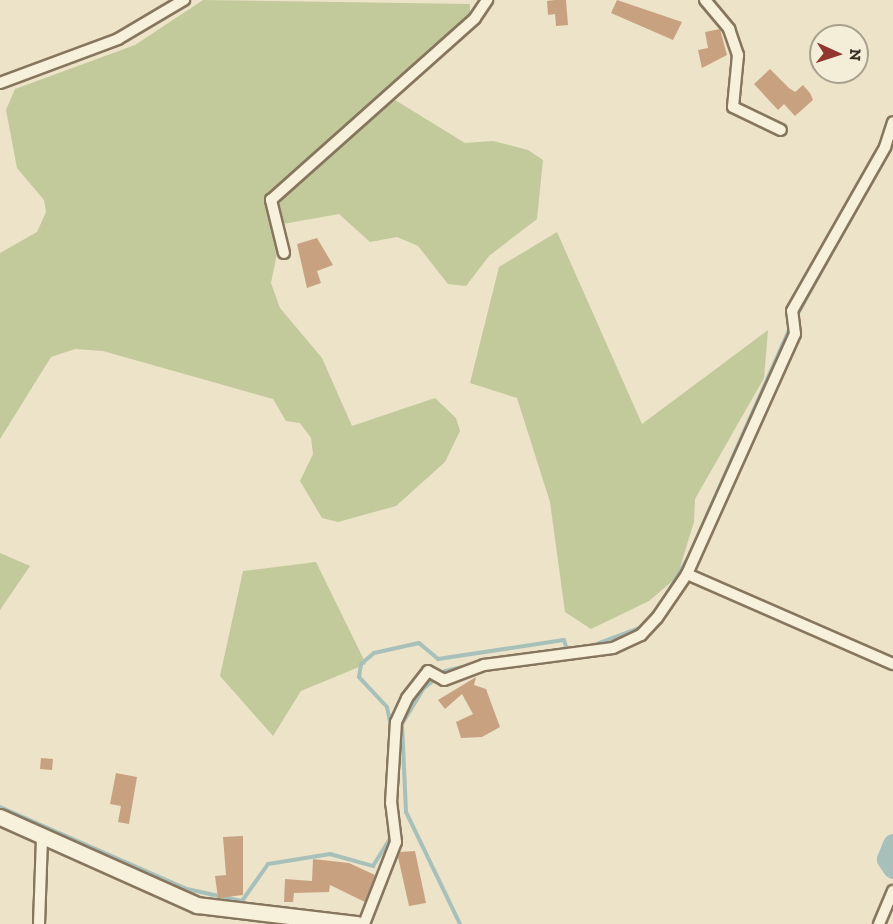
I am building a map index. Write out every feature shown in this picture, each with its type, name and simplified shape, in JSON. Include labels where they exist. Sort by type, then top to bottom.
[{"type":"street","points":[[0,83],[118,39],[184,0]]},
{"type":"street","points":[[284,253],[269,210],[278,191],[475,18],[487,0]]},
{"type":"street","points":[[705,0],[729,29],[738,55],[734,107],[781,130]]},
{"type":"street","points":[[364,924],[396,842],[391,804],[396,722],[425,673],[434,671],[446,680],[484,665],[613,648],[650,626],[687,574],[797,328],[792,311],[885,147],[893,122]]},
{"type":"street","points":[[687,574],[893,664]]},
{"type":"street","points":[[0,817],[42,838],[197,905],[357,924]]},
{"type":"street","points":[[39,924],[42,838]]},
{"type":"street","points":[[879,924],[893,891]]},
{"type":"green space","points":[[203,0],[470,4],[470,12],[396,90],[395,100],[465,143],[493,141],[528,150],[543,160],[537,219],[489,256],[466,286],[448,284],[418,246],[397,237],[370,242],[339,214],[283,224],[271,283],[280,308],[322,358],[352,426],[435,398],[456,418],[460,431],[445,462],[396,506],[338,522],[322,518],[300,481],[313,454],[311,438],[300,423],[286,421],[273,399],[103,351],[75,349],[51,357],[0,439],[0,253],[37,232],[46,212],[44,200],[17,168],[6,110],[15,89],[135,45]]},
{"type":"green space","points":[[557,232],[642,424],[768,330],[764,378],[695,499],[694,522],[677,577],[649,601],[591,629],[565,612],[550,502],[517,398],[470,383],[499,267]]},
{"type":"green space","points":[[0,553],[30,566],[0,610]]},
{"type":"green space","points":[[316,562],[366,664],[301,691],[273,736],[220,676],[243,571]]},
{"type":"building","points":[[566,0],[568,25],[556,26],[555,14],[548,15],[547,1]]},
{"type":"building","points":[[617,0],[682,22],[673,40],[611,13]]},
{"type":"building","points":[[720,29],[727,55],[702,68],[698,50],[708,48],[705,32]]},
{"type":"building","points":[[770,69],[795,92],[803,85],[810,93],[813,100],[795,116],[784,104],[778,110],[754,84]]},
{"type":"building","points":[[317,238],[333,265],[317,271],[321,283],[307,288],[297,244]]},
{"type":"building","points":[[476,677],[474,685],[486,689],[500,727],[482,737],[461,738],[456,722],[473,714],[462,694],[445,709],[438,700]]},
{"type":"building","points":[[41,758],[53,759],[52,770],[40,769]]},
{"type":"building","points":[[116,773],[137,777],[129,824],[118,822],[121,806],[110,804]]},
{"type":"building","points":[[243,836],[243,895],[218,898],[215,876],[226,875],[223,837]]},
{"type":"building","points":[[415,851],[426,903],[409,906],[398,857],[400,852]]},
{"type":"building","points":[[313,859],[349,863],[375,875],[365,902],[330,885],[329,892],[294,893],[293,902],[284,902],[285,879],[312,881]]},
{"type":"waterway","points":[[796,317],[893,142]]},
{"type":"waterway","points":[[664,599],[688,558],[791,326]]},
{"type":"waterway","points":[[591,646],[642,627],[660,605]]},
{"type":"waterway","points":[[391,726],[387,707],[359,677],[361,664],[374,653],[419,643],[438,659],[564,640],[567,650]]},
{"type":"waterway","points":[[460,924],[406,812],[402,724],[423,689],[445,671],[501,658]]},
{"type":"waterway","points":[[0,807],[187,889],[242,901],[268,864],[330,854],[373,866],[390,839],[387,787]]},
{"type":"waterway","points":[[893,844],[887,859],[893,868]]}]
